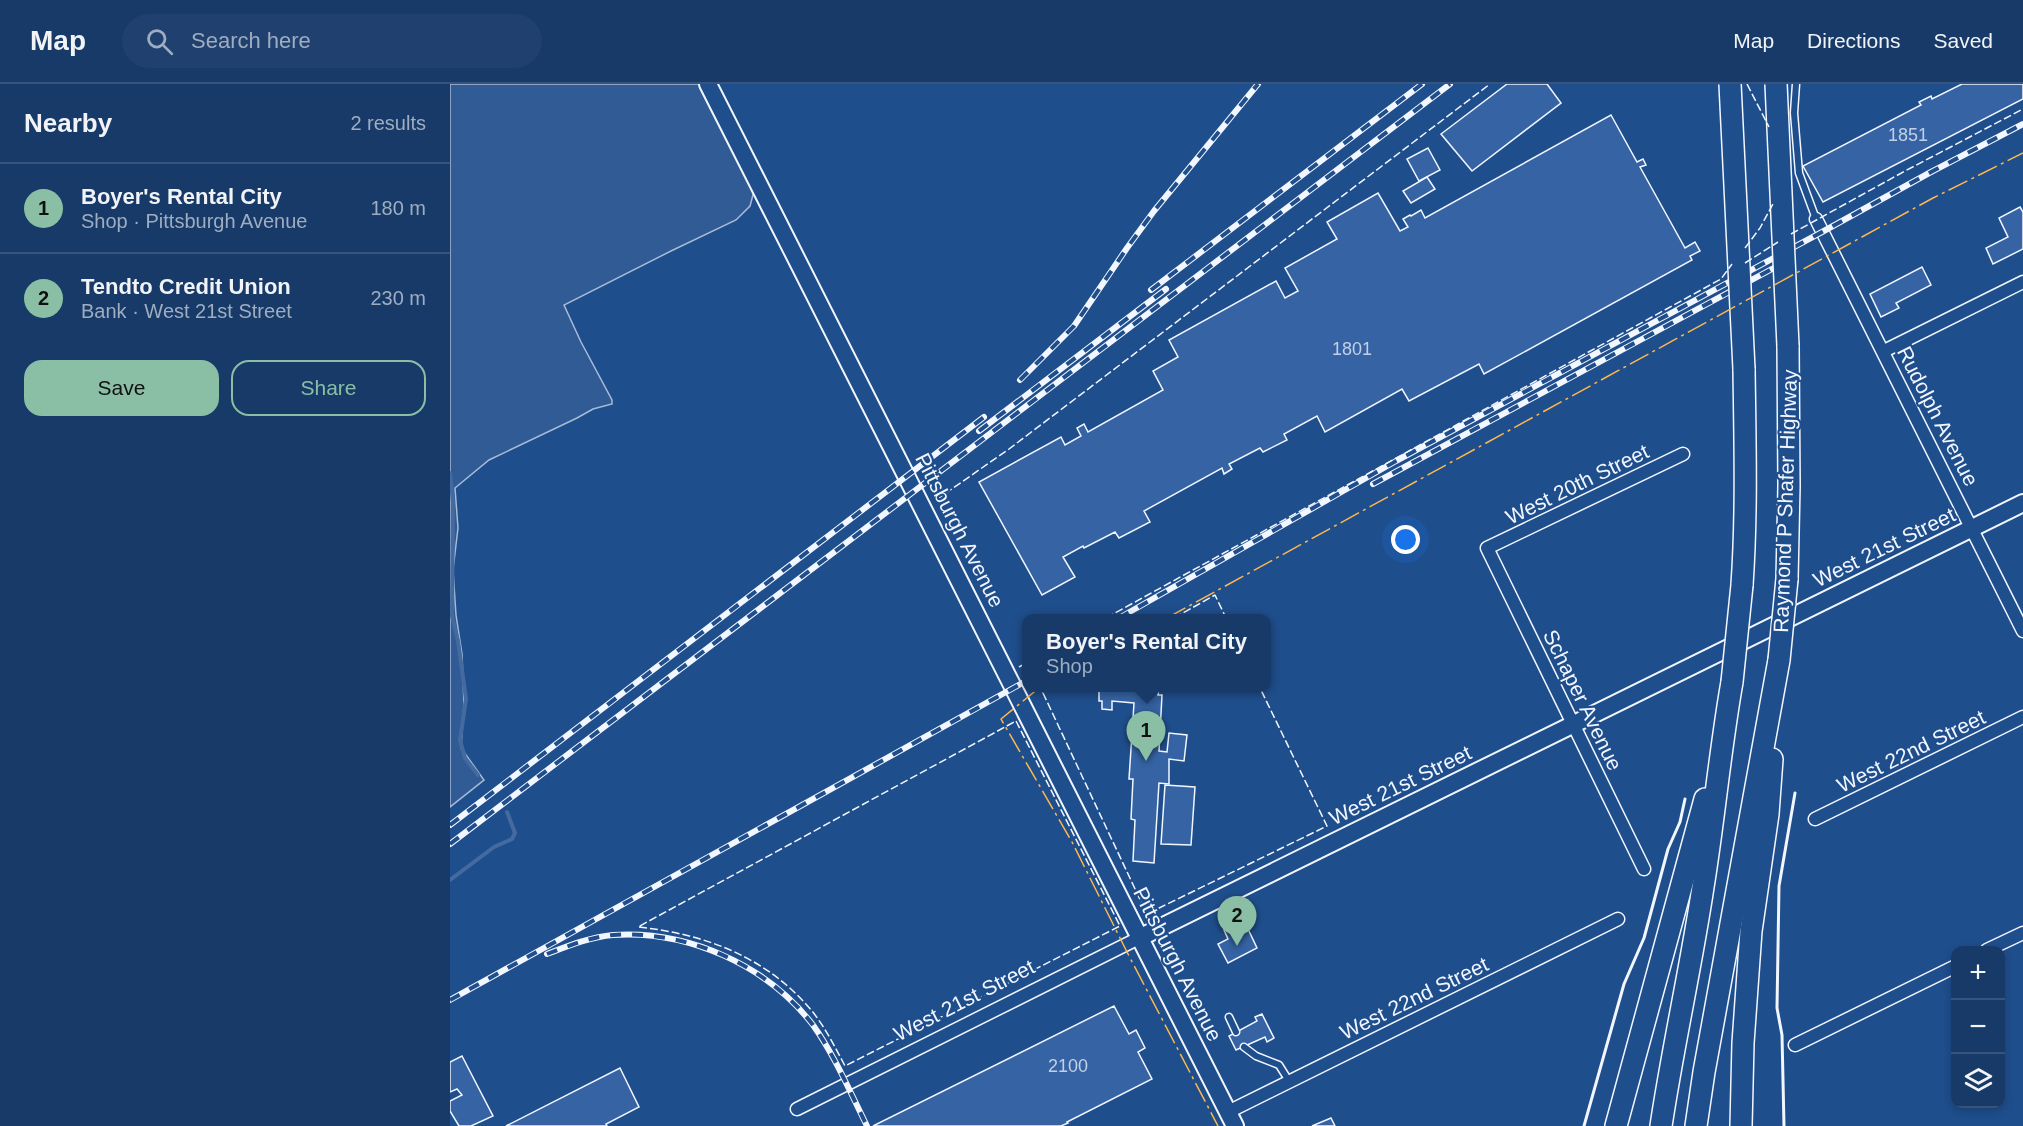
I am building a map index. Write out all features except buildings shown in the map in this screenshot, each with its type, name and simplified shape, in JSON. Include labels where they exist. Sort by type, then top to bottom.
[{"type":"highway","name":"Raymond P Shafer Highway","points":[[1661,1126],[1672,1051],[1716,808],[1723,734],[1732,682],[1745,541],[1744,369],[1730,84]]},
{"type":"highway","name":"Raymond P Shafer Highway","points":[[1696,1126],[1779,660],[1787,579],[1788,346],[1776,84]]},
{"type":"highway","points":[[1741,1126],[1743,1043],[1751,931],[1768,814],[1779,660]]},
{"type":"highway","points":[[1616,1126],[1723,734]]},
{"type":"street","name":"Pittsburgh Avenue","points":[[708,84],[1232,1119]]},
{"type":"street","name":"Rudolph Avenue","points":[[1816,219],[2023,631]]},
{"type":"street","points":[[1884,351],[2023,282]]},
{"type":"street","name":"West 20th Street","points":[[1487,548],[1683,454]]},
{"type":"street","name":"West 21st Street","points":[[797,1109],[2023,503]]},
{"type":"street","name":"Schaper Avenue","points":[[1487,548],[1644,869]]},
{"type":"street","name":"West 22nd Street","points":[[1815,819],[2023,717]]},
{"type":"street","name":"West 22nd Street","points":[[1232,1119],[1289,1081],[1618,919]]},
{"type":"street","points":[[1997,946],[2023,933]]},
{"type":"street","points":[[1796,1045],[1951,968]]},
{"type":"lane","points":[[1796,84],[1794,113],[1799,173],[1816,219]]},
{"type":"lane","points":[[1229,1017],[1236,1032]]},
{"type":"lane","points":[[1244,1047],[1256,1056],[1279,1065],[1289,1081]]},
{"type":"shaded area","points":[[450,84],[701,84],[754,191],[750,206],[736,220],[564,305],[612,404],[593,409],[489,460],[455,488],[458,528],[453,570],[456,615],[462,654],[464,704],[461,748],[484,780],[450,807]]},
{"type":"waterway","points":[[450,473],[453,502],[452,616],[466,699],[460,740],[465,758],[478,775]]},
{"type":"waterway","points":[[450,880],[494,847],[512,839],[515,833],[507,812]]},
{"type":"railway","points":[[1020,380],[1074,326],[1154,211],[1258,84]]},
{"type":"railway","points":[[1151,290],[1422,84]]},
{"type":"railway","points":[[450,844],[1450,84]]},
{"type":"railway","points":[[1126,614],[1396,461],[2023,124]]},
{"type":"railway","points":[[1373,484],[1785,262]]},
{"type":"railway","points":[[979,431],[1166,289]]},
{"type":"railway","points":[[450,825],[984,417]]},
{"type":"railway","points":[[450,1000],[1022,683]]},
{"type":"railway","points":[[547,954],[596,938],[613,935],[641,935],[697,945],[749,969],[773,985],[813,1025],[835,1062],[867,1126]]},
{"type":"fence","points":[[936,500],[1009,449],[1490,84]]},
{"type":"fence","points":[[1747,84],[1769,127]]},
{"type":"fence","points":[[1791,234],[2023,109]]},
{"type":"fence","points":[[1745,248],[1760,228],[1774,202]]},
{"type":"fence","points":[[1745,263],[1778,242]]},
{"type":"fence","points":[[1113,614],[1721,279],[1732,264]]},
{"type":"fence","points":[[1181,614],[1215,595],[1224,614]]},
{"type":"fence","points":[[1045,692],[1043,693],[1144,908],[1153,911],[1327,826],[1262,692]]},
{"type":"fence","points":[[1016,721],[1120,926],[845,1066],[826,1030],[812,1011],[775,976],[733,951],[711,942],[663,930],[638,927],[1016,721]]},
{"type":"wall","points":[[1784,1126],[1782,1035],[1777,1008],[1779,886],[1795,793]]},
{"type":"wall","points":[[1584,1126],[1624,984],[1644,938],[1668,849],[1680,822],[1685,799]]},
{"type":"power","points":[[1174,614],[1933,198],[2023,153]]},
{"type":"power","points":[[1034,692],[1001,719],[1072,842],[1218,1126]]},
{"type":"place","name":"Boyer's Rental City","points":[[1146,761]]},
{"type":"place","name":"Tendto Credit Union","points":[[1237,946]]}]
